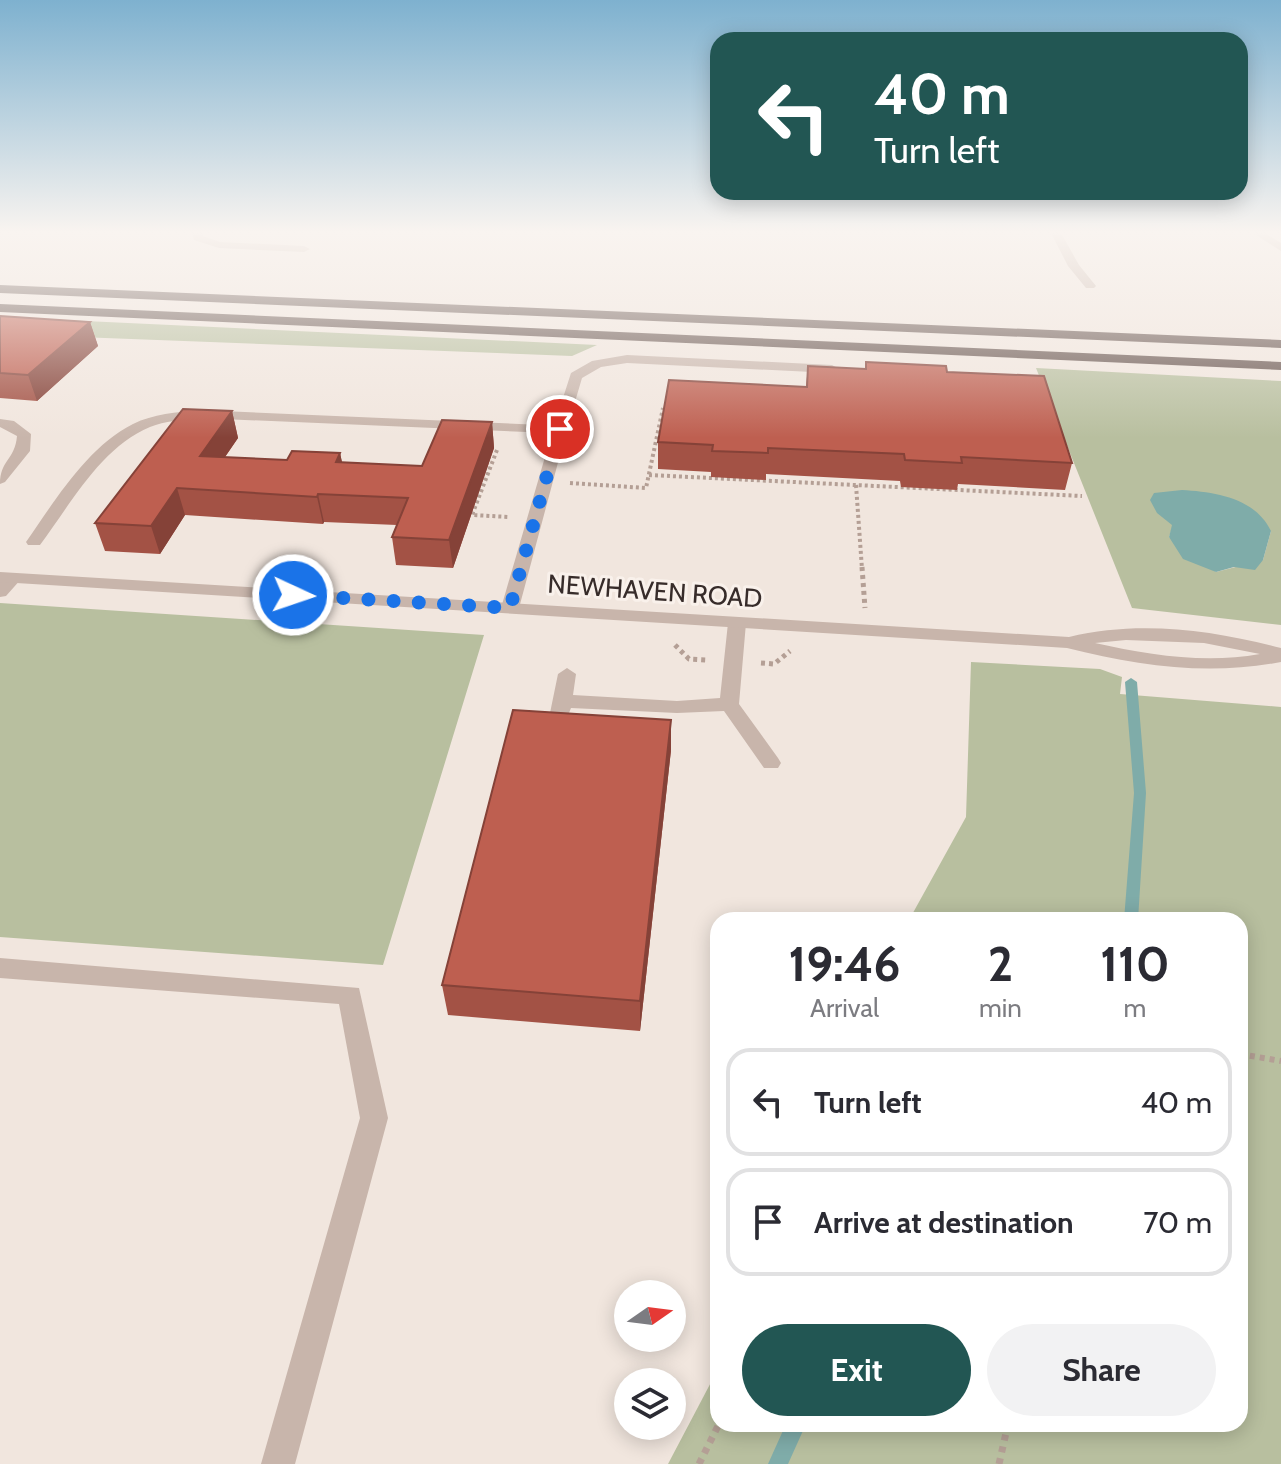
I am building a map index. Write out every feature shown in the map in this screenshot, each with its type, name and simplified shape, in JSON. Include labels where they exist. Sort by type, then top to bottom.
[{"type":"highway","points":[[287,301],[1281,344]]},
{"type":"highway","points":[[0,308],[1281,366]]},
{"type":"street","points":[[510,608],[576,376],[597,364],[651,360],[846,370]]},
{"type":"street","points":[[34,542],[96,464],[128,433],[174,416],[199,414],[560,429]]},
{"type":"street","points":[[0,423],[9,424],[24,434],[23,451],[0,479]]},
{"type":"street","name":"NEWHAVEN ROAD","points":[[4,582],[510,608],[1067,642],[1122,657],[1190,662],[1247,665],[1281,655]]},
{"type":"street","points":[[737,623],[729,704],[771,763]]},
{"type":"street","points":[[567,674],[560,711],[729,704]]},
{"type":"street","points":[[0,968],[350,995],[374,1118],[278,1464]]},
{"type":"path","points":[[547,481],[646,488],[663,408]]},
{"type":"path","points":[[475,426],[497,450],[472,515],[536,518]]},
{"type":"path","points":[[649,475],[1082,496]]},
{"type":"path","points":[[856,485],[865,608]]},
{"type":"path","points":[[1248,1055],[1281,1061]]},
{"type":"path","points":[[699,1464],[715,1432]]},
{"type":"path","points":[[999,1464],[1006,1432]]},
{"type":"green space","points":[[0,317],[597,345],[572,356],[0,334]]},
{"type":"green space","points":[[1036,368],[1281,381],[1281,625],[1132,608]],"holes":[[[1173,525],[1271,531],[1263,560],[1216,572],[1169,537]]]},
{"type":"green space","points":[[0,603],[484,635],[383,965],[0,937]]},
{"type":"green space","points":[[971,662],[1100,669],[1122,677],[1120,694],[1281,707],[1281,1464],[668,1464],[681,1440],[686,1440],[686,1430],[710,1384],[710,1432],[1248,1432],[1248,912],[913,912],[966,817]]},
{"type":"water","points":[[1182,490],[1233,499],[1245,504],[1264,520],[1271,531],[1263,560],[1255,570],[1234,567],[1216,572],[1183,559],[1169,537],[1172,525],[1157,513],[1150,500],[1154,493]]},
{"type":"building","points":[[0,316],[90,322],[28,375],[0,373]]},
{"type":"building","points":[[866,362],[946,366],[947,372],[1044,376],[1072,463],[961,457],[962,463],[905,460],[904,454],[768,448],[768,453],[712,451],[713,445],[658,442],[669,380],[807,387],[808,366],[866,369]]},
{"type":"building","points":[[183,409],[232,411],[200,456],[287,460],[292,451],[340,453],[336,462],[422,466],[442,420],[492,422],[449,540],[392,537],[408,498],[318,494],[317,497],[177,488],[151,526],[95,523]]},
{"type":"building","points":[[513,710],[671,720],[640,1001],[442,985]]},
{"type":"waterway","points":[[1131,682],[1140,793],[1132,912]]},
{"type":"waterway","points":[[778,1464],[792,1432]]},
{"type":"route","points":[[293,595],[510,608],[560,429]]}]
